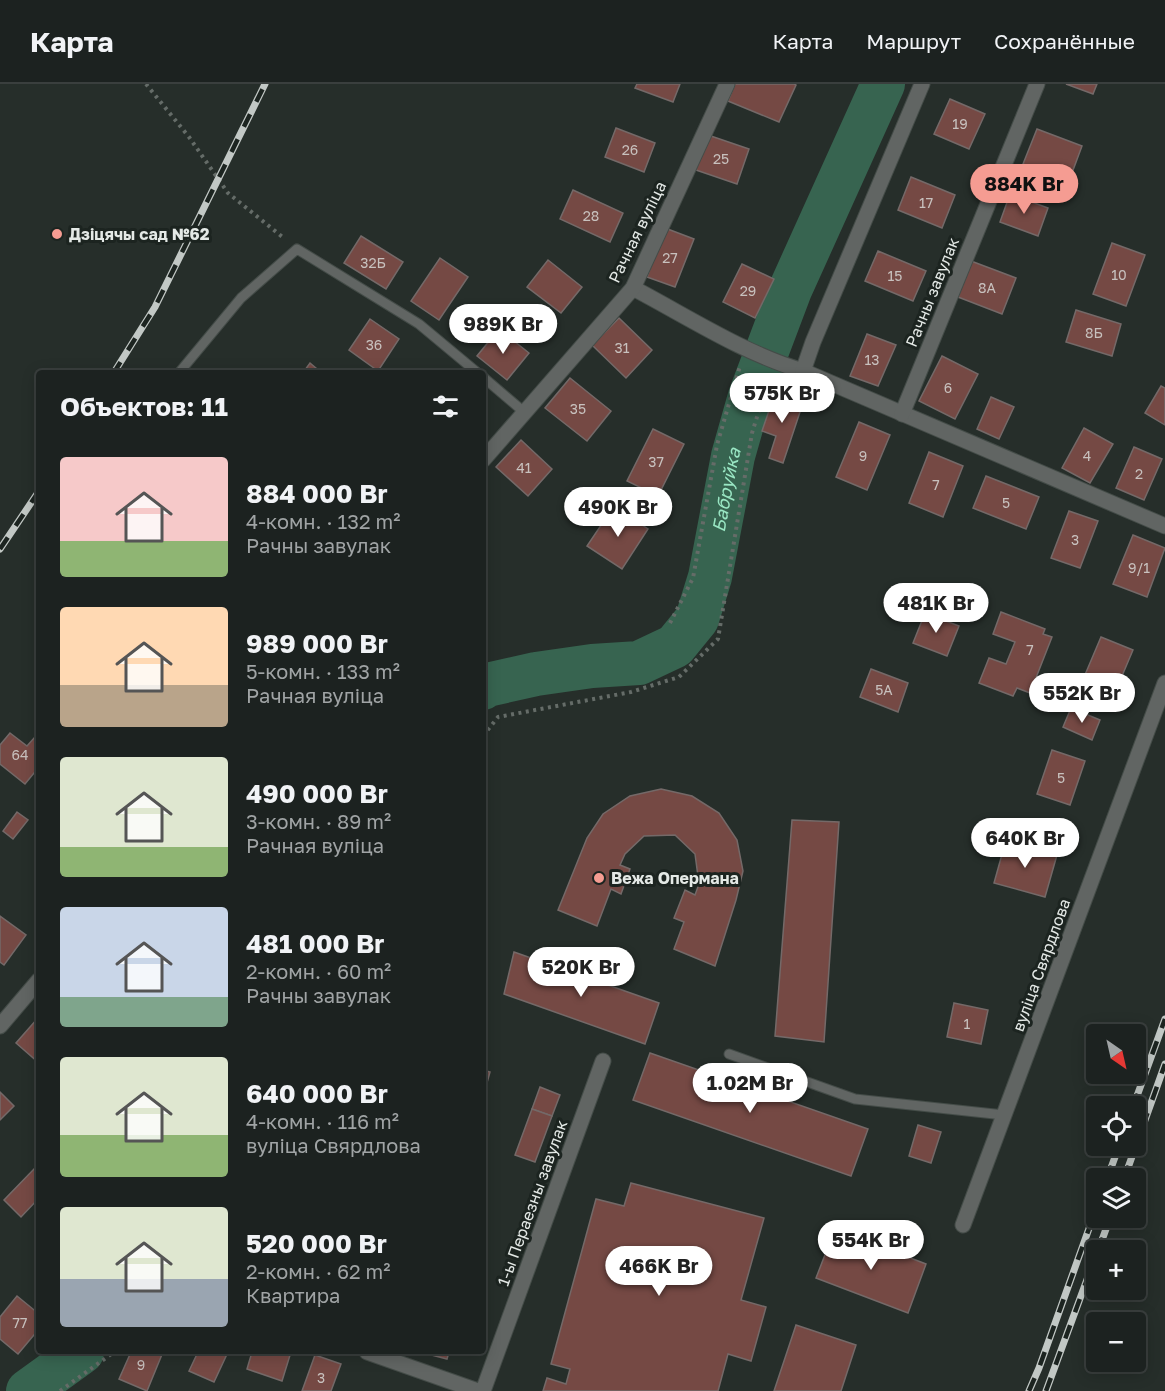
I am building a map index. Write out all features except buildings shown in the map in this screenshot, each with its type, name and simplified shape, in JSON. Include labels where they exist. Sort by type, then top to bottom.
[{"type":"street","name":"Рачная вуліца","points":[[486,456],[633,288],[727,84]]},
{"type":"street","points":[[803,371],[813,342],[922,84]]},
{"type":"street","name":"Рачны завулак","points":[[902,414],[1038,84]]},
{"type":"street","points":[[633,288],[746,348],[1165,526]]},
{"type":"street","name":"вуліца Свярдлова","points":[[963,1225],[1165,683]]},
{"type":"street","points":[[0,1026],[36,984]]},
{"type":"street","name":"1-ы Пераезны завулак","points":[[483,1391],[603,1061]]},
{"type":"street","points":[[373,1354],[478,1391]]},
{"type":"lane","points":[[181,370],[241,298],[297,249],[419,324],[473,370]]},
{"type":"lane","points":[[486,380],[524,412]]},
{"type":"lane","points":[[729,1054],[855,1099],[1004,1115]]},
{"type":"path","points":[[146,84],[189,137],[228,193],[297,249]]},
{"type":"path","points":[[670,623],[693,578],[717,445],[746,348]]},
{"type":"path","points":[[486,732],[498,717],[631,692],[679,677],[718,639],[752,433],[766,388],[784,365]]},
{"type":"path","points":[[60,1391],[111,1354]]},
{"type":"waterway","name":"Бабруйка","points":[[486,686],[536,674],[592,666],[639,663],[675,646],[697,619],[710,577],[733,456],[750,396],[790,290],[883,84]]},
{"type":"waterway","name":"Бабруйка","points":[[28,1391],[79,1354]]},
{"type":"railway","points":[[116,370],[155,307],[265,84]]},
{"type":"railway","points":[[0,549],[36,495]]},
{"type":"railway","points":[[1137,1096],[1165,1019]]},
{"type":"railway","points":[[1128,1168],[1165,1064]]},
{"type":"railway","points":[[1111,1168],[1115,1156]]},
{"type":"railway","points":[[1029,1391],[1089,1228]]},
{"type":"railway","points":[[1102,1240],[1106,1228]]},
{"type":"railway","points":[[1046,1391],[1086,1282]]},
{"type":"place","name":"Дзіцячы сад №62","points":[[57,234]]},
{"type":"place","name":"Вежа Опермана","points":[[599,878]]}]
